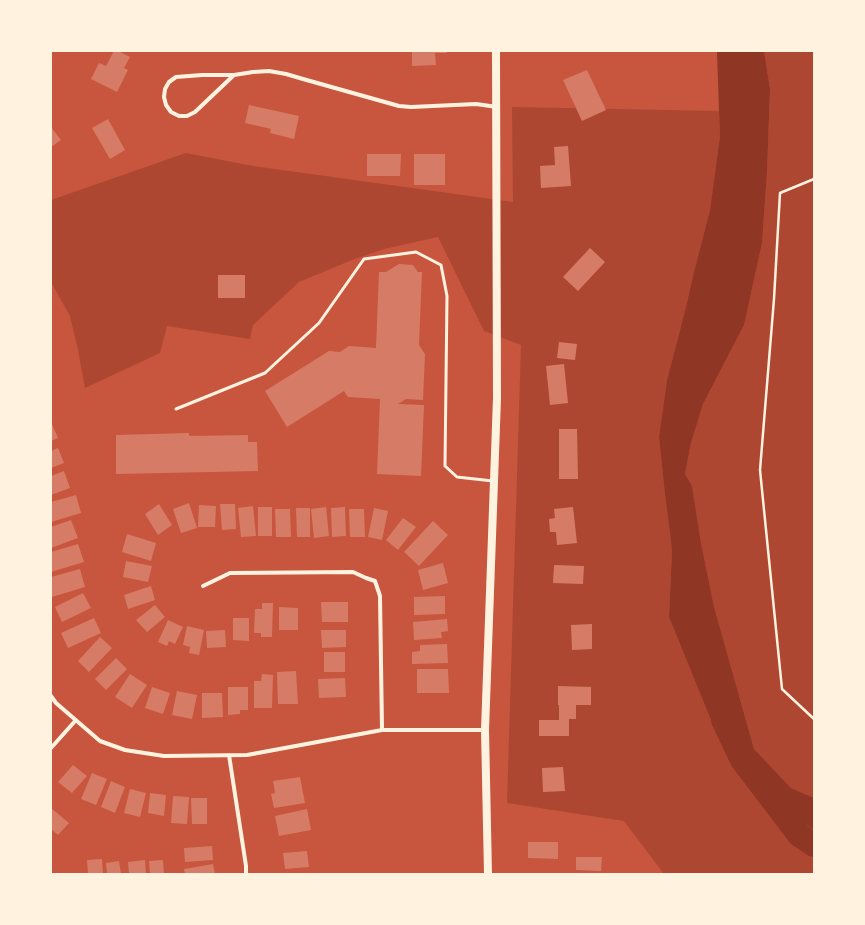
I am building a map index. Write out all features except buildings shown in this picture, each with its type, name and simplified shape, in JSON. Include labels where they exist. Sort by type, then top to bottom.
[{"type":"main road","points":[[488,874],[485,730],[497,398],[496,51]]},
{"type":"street","points":[[234,75],[200,108],[187,116],[179,116],[171,112],[166,105],[164,97],[165,89],[176,77],[234,75],[269,71],[399,106],[411,107],[476,104],[497,107]]},
{"type":"street","points":[[203,586],[230,572],[353,572],[375,581],[380,596],[382,730]]},
{"type":"street","points":[[51,696],[100,741],[125,750],[164,756],[229,754],[247,755],[382,730],[485,730]]},
{"type":"street","points":[[51,748],[76,720]]},
{"type":"street","points":[[229,754],[246,874]]},
{"type":"lane","points":[[176,409],[265,373],[319,323],[364,259],[416,252],[441,265],[447,296],[445,466],[457,477],[494,481]]},
{"type":"path","points":[[814,179],[780,193],[774,299],[760,470],[782,689],[814,719]]},
{"type":"shaded area","points":[[717,51],[764,51],[770,89],[767,172],[762,243],[744,325],[703,404],[691,443],[685,474],[692,486],[701,543],[714,607],[754,749],[791,788],[814,798],[814,830],[799,820],[711,720],[669,617],[672,550],[659,437],[667,380],[710,210],[720,136]]},
{"type":"shaded area","points":[[764,51],[814,51],[814,798],[791,788],[754,749],[714,607],[701,543],[692,486],[685,474],[691,443],[703,404],[744,325],[762,243],[767,172],[770,89]]},
{"type":"shaded area","points":[[512,107],[719,111],[720,136],[710,210],[667,380],[659,437],[672,550],[669,617],[711,720],[799,820],[814,830],[814,874],[664,874],[624,821],[507,803],[521,345],[484,331],[438,237],[384,249],[352,260],[299,282],[253,325],[250,339],[167,326],[160,353],[85,388],[70,316],[51,282],[51,200],[186,153],[253,166],[513,202]]},
{"type":"waterway","points":[[723,720],[742,760],[799,835],[814,845]]}]
